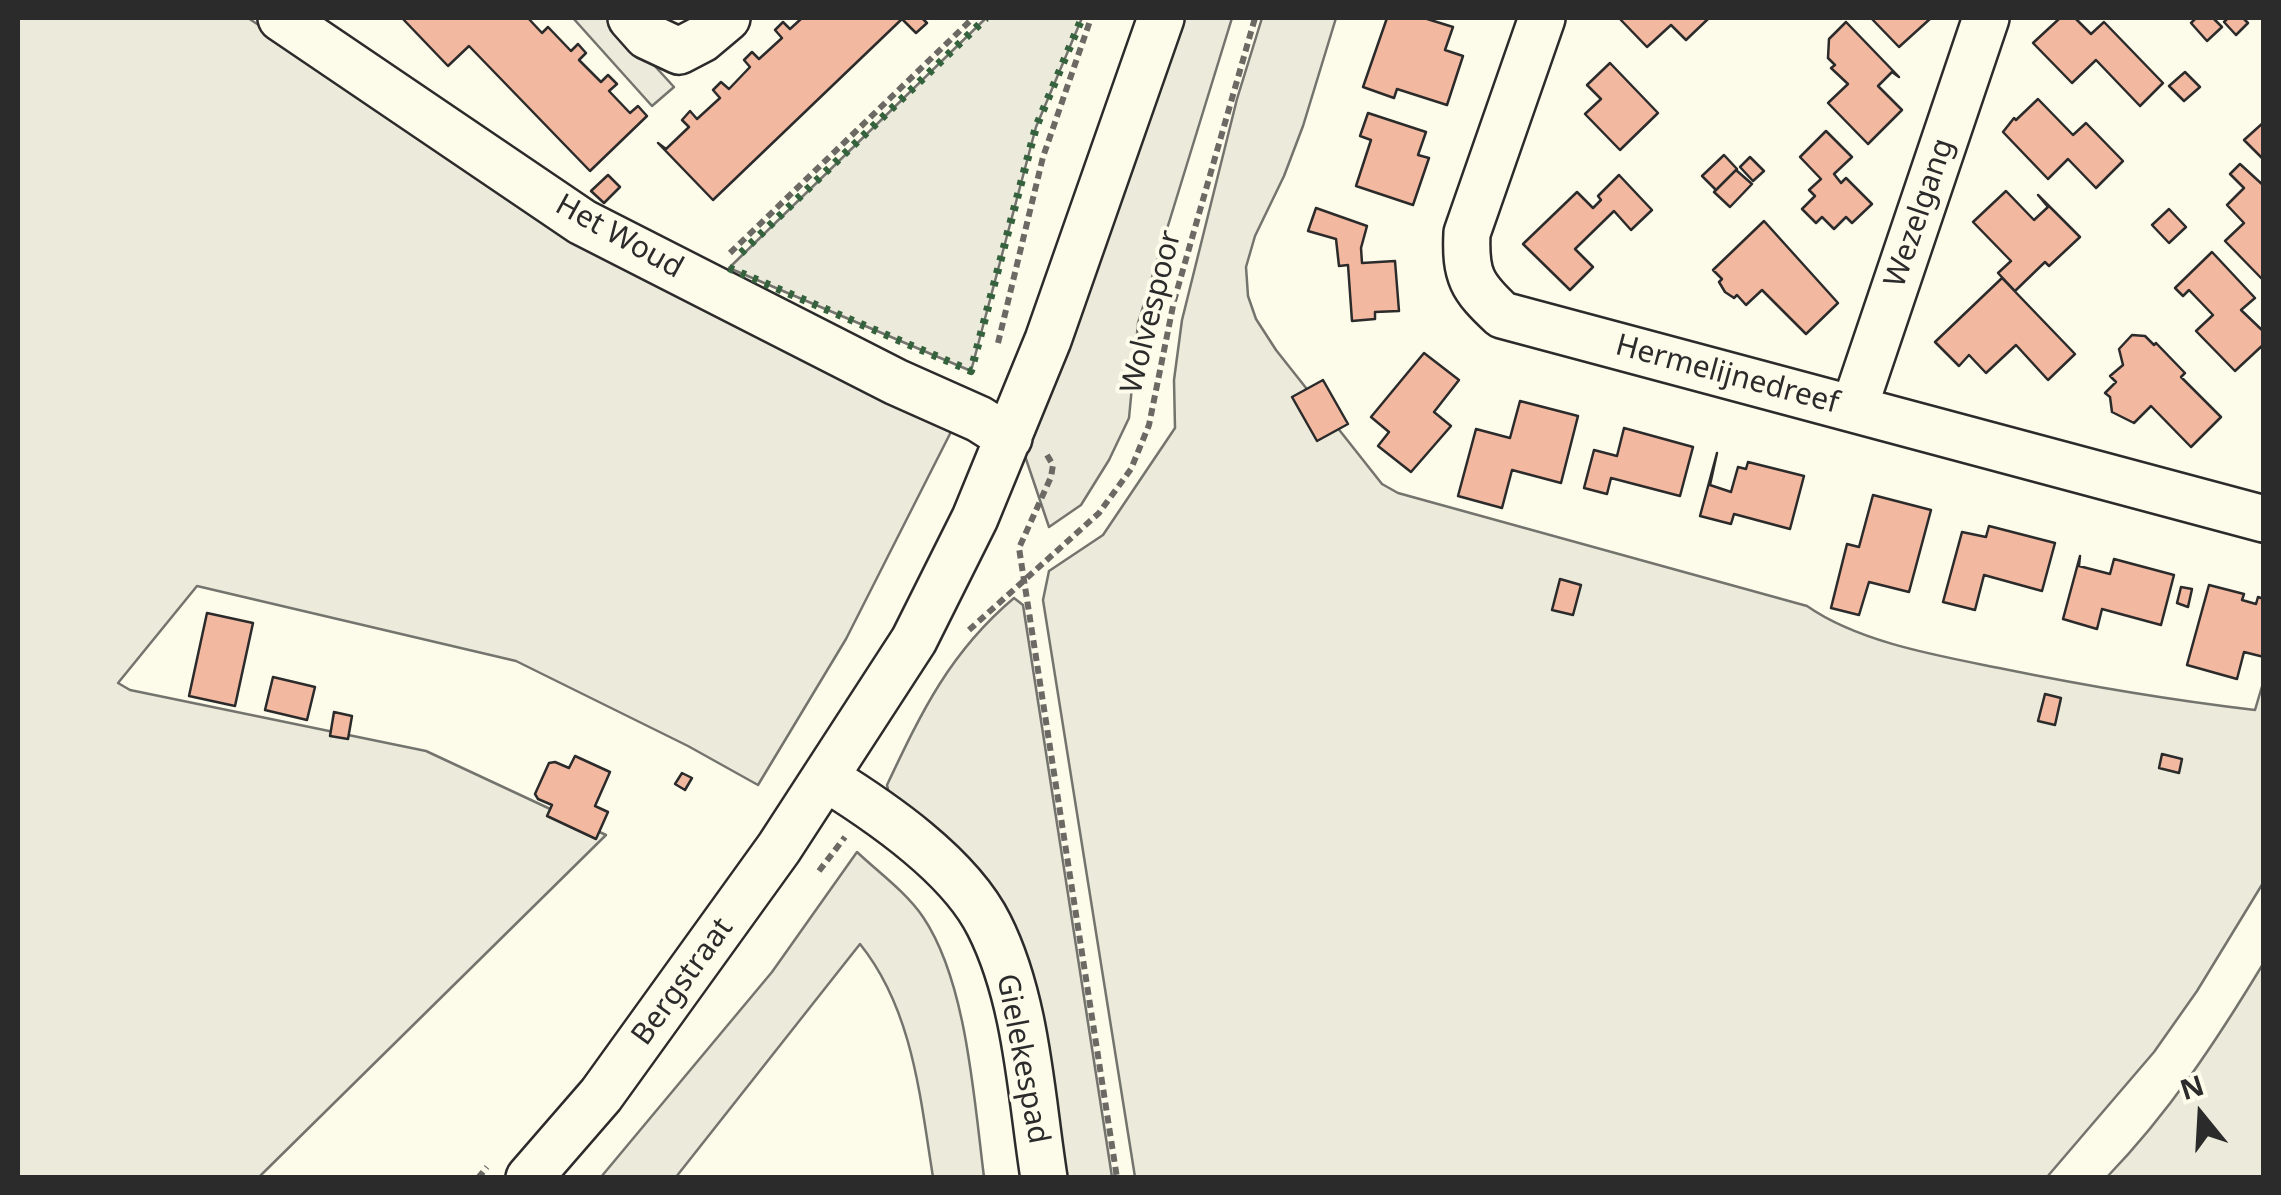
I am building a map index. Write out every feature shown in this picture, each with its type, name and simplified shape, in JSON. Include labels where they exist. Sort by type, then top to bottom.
[{"type":"street","name":"Het Woud","points":[[281,18],[582,222],[896,382],[979,419],[1009,438]]},
{"type":"street","points":[[631,18],[647,36],[679,50],[702,39],[727,18]]},
{"type":"street","points":[[826,778],[914,640],[975,518],[1048,340],[1160,18]]},
{"type":"street","name":"Hermelijnedreef","points":[[1542,18],[1467,233],[1466,260],[1474,289],[1502,315],[1854,408],[2260,508]]},
{"type":"street","name":"Wezelgang","points":[[1854,408],[1986,18]]},
{"type":"street","name":"Bergstraat","points":[[530,1178],[600,1095],[780,848],[826,778]]},
{"type":"street","name":"Gielekespad","points":[[826,778],[869,804],[960,882],[988,922],[1005,964],[1019,1022],[1044,1178]]},
{"type":"path","points":[[701,282],[973,18]]},
{"type":"path","points":[[998,344],[1044,156],[1091,18]]},
{"type":"path","name":"Wolvespoor","points":[[1026,580],[1100,512],[1131,468],[1148,425],[1174,301],[1255,18]]},
{"type":"path","points":[[1009,438],[1040,450],[1050,457],[1052,465],[1051,477],[1019,548],[1117,1178]]},
{"type":"shaded area","points":[[18,18],[248,18],[502,184],[957,420],[846,639],[758,785],[516,661],[197,586],[118,683],[130,690],[426,751],[606,835],[259,1177],[18,1177]]},
{"type":"shaded area","points":[[573,18],[611,18],[674,87],[652,106]]},
{"type":"shaded area","points":[[986,18],[1082,18],[1036,127],[971,371],[729,268]]},
{"type":"shaded area","points":[[1178,18],[1232,18],[1138,323],[1129,418],[1081,505],[1049,527],[1025,456],[1107,240]]},
{"type":"shaded area","points":[[1262,18],[1336,18],[1303,126],[1255,236],[1246,267],[1248,296],[1256,319],[1276,350],[1382,484],[1398,493],[1807,606],[1851,630],[1928,653],[2097,687],[2255,710],[2263,683],[2263,883],[2197,991],[2154,1052],[2047,1177],[1135,1177],[1043,600],[1049,571],[1103,535],[1175,428],[1174,380],[1182,320],[1237,99]]},
{"type":"shaded area","points":[[1014,598],[1023,605],[1112,1177],[1066,1177],[1023,945],[1008,918],[889,794],[887,785],[955,661]]},
{"type":"shaded area","points":[[857,852],[923,917],[950,974],[966,1042],[984,1177],[933,1177],[912,1055],[903,1026],[878,970],[860,944],[676,1177],[601,1177],[772,972]]},
{"type":"shaded area","points":[[2263,964],[2263,1177],[2107,1177],[2191,1075]]},
{"type":"building","points":[[402,18],[528,18],[542,33],[548,27],[571,51],[578,44],[586,53],[579,60],[601,82],[608,75],[617,84],[609,91],[630,113],[638,106],[647,116],[590,171],[469,46],[448,66]]},
{"type":"building","points":[[802,18],[903,18],[713,200],[658,143],[666,149],[689,127],[682,120],[690,111],[697,119],[720,98],[713,90],[721,82],[729,89],[750,67],[744,60],[752,52],[759,59],[782,38],[775,30],[783,22],[790,29]]},
{"type":"building","points":[[905,18],[922,18],[927,23],[916,33]]},
{"type":"building","points":[[1387,18],[1424,18],[1453,27],[1445,50],[1463,56],[1447,105],[1397,89],[1394,98],[1363,87]]},
{"type":"building","points":[[1619,18],[1709,18],[1686,40],[1671,25],[1647,47]]},
{"type":"building","points":[[1871,18],[1931,18],[1899,47]]},
{"type":"building","points":[[2060,18],[2075,18],[2091,34],[2104,22],[2163,83],[2140,106],[2096,60],[2072,83],[2033,43]]},
{"type":"building","points":[[2196,18],[2213,18],[2222,27],[2207,41],[2191,23]]},
{"type":"building","points":[[2228,18],[2243,18],[2248,23],[2236,35],[2224,22]]},
{"type":"building","points":[[1846,22],[1899,77],[1892,72],[1878,86],[1902,110],[1868,144],[1828,103],[1848,84],[1831,68],[1835,65],[1828,58],[1829,39]]},
{"type":"building","points":[[1610,63],[1658,113],[1620,150],[1585,114],[1601,99],[1587,85]]},
{"type":"building","points":[[2185,72],[2200,87],[2184,101],[2169,86]]},
{"type":"building","points":[[2038,99],[2073,135],[2086,123],[2123,161],[2096,188],[2068,159],[2048,179],[2003,132]]},
{"type":"building","points":[[1368,113],[1426,132],[1418,155],[1429,158],[1413,205],[1356,186],[1371,140],[1360,136]]},
{"type":"building","points":[[2264,122],[2264,160],[2244,140]]},
{"type":"building","points":[[1826,131],[1852,157],[1834,174],[1841,183],[1846,178],[1872,204],[1852,223],[1846,217],[1834,229],[1822,217],[1816,223],[1802,209],[1815,196],[1809,190],[1821,179],[1800,157]]},
{"type":"building","points":[[1724,155],[1737,169],[1716,190],[1702,176]]},
{"type":"building","points":[[1750,157],[1764,171],[1753,181],[1740,167]]},
{"type":"building","points":[[2240,164],[2264,186],[2264,281],[2225,241],[2244,223],[2227,205],[2244,188],[2230,174]]},
{"type":"building","points":[[1736,170],[1752,184],[1730,207],[1714,192]]},
{"type":"building","points":[[608,175],[620,187],[604,203],[591,191]]},
{"type":"building","points":[[1619,175],[1652,210],[1631,230],[1614,211],[1575,249],[1593,267],[1570,290],[1523,244],[1577,192],[1593,208],[1601,200],[1598,196]]},
{"type":"building","points":[[2006,191],[2034,220],[2048,207],[2038,195],[2080,237],[2049,266],[2045,262],[2015,291],[1998,273],[2011,261],[1973,222]]},
{"type":"building","points":[[1316,208],[1367,226],[1362,263],[1395,261],[1399,311],[1375,312],[1375,319],[1352,321],[1348,265],[1339,266],[1336,239],[1308,231]]},
{"type":"building","points":[[2169,209],[2186,227],[2169,243],[2152,225]]},
{"type":"building","points":[[1764,221],[1838,303],[1806,334],[1762,290],[1746,305],[1737,295],[1734,298],[1725,292],[1719,282],[1722,279],[1713,270]]},
{"type":"building","points":[[2212,252],[2255,298],[2241,310],[2264,332],[2264,344],[2235,371],[2196,331],[2213,315],[2189,290],[2183,296],[2175,288]]},
{"type":"building","points":[[2002,278],[2075,354],[2048,380],[2016,345],[1986,373],[1969,355],[1959,366],[1935,342]]},
{"type":"building","points":[[2132,335],[2145,336],[2156,343],[2185,373],[2181,377],[2221,417],[2191,447],[2151,406],[2134,423],[2112,412],[2110,397],[2105,393],[2116,382],[2110,376],[2123,365],[2119,349]]},
{"type":"building","points":[[1424,353],[1459,380],[1434,412],[1451,426],[1411,472],[1378,446],[1389,432],[1371,417]]},
{"type":"building","points":[[1323,380],[1348,424],[1317,441],[1292,397]]},
{"type":"building","points":[[1520,401],[1578,416],[1561,483],[1512,470],[1502,508],[1458,496],[1476,429],[1510,438]]},
{"type":"building","points":[[1624,428],[1693,447],[1680,496],[1611,478],[1607,494],[1584,488],[1594,450],[1617,456]]},
{"type":"building","points":[[1717,453],[1710,485],[1731,492],[1738,467],[1746,469],[1748,462],[1804,476],[1790,529],[1734,514],[1731,524],[1700,516]]},
{"type":"building","points":[[1873,495],[1931,510],[1909,592],[1869,582],[1859,615],[1831,608],[1847,544],[1859,547]]},
{"type":"building","points":[[1989,526],[2055,543],[2042,591],[1984,575],[1975,610],[1943,602],[1962,532],[1986,537]]},
{"type":"building","points":[[2080,556],[2079,566],[2110,574],[2114,559],[2174,575],[2161,625],[2102,609],[2097,629],[2063,619]]},
{"type":"building","points":[[1560,579],[1581,585],[1573,615],[1552,610]]},
{"type":"building","points":[[2209,585],[2244,594],[2242,600],[2256,604],[2258,597],[2264,599],[2264,657],[2244,652],[2237,679],[2187,665]]},
{"type":"building","points":[[2181,587],[2192,589],[2188,607],[2177,603]]},
{"type":"building","points":[[207,613],[253,623],[235,706],[189,696]]},
{"type":"building","points":[[273,677],[315,687],[307,720],[265,710]]},
{"type":"building","points":[[2045,694],[2061,698],[2055,725],[2038,721]]},
{"type":"building","points":[[334,712],[352,716],[348,739],[330,736]]},
{"type":"building","points":[[2162,754],[2182,759],[2179,773],[2159,768]]},
{"type":"building","points":[[575,756],[610,772],[595,806],[608,812],[596,839],[547,816],[552,805],[535,794],[549,763],[569,768]]},
{"type":"building","points":[[682,773],[692,778],[685,790],[675,784]]},
{"type":"hedge","points":[[741,253],[986,18]]},
{"type":"hedge","points":[[729,268],[971,371],[1036,127],[1082,18]]}]
